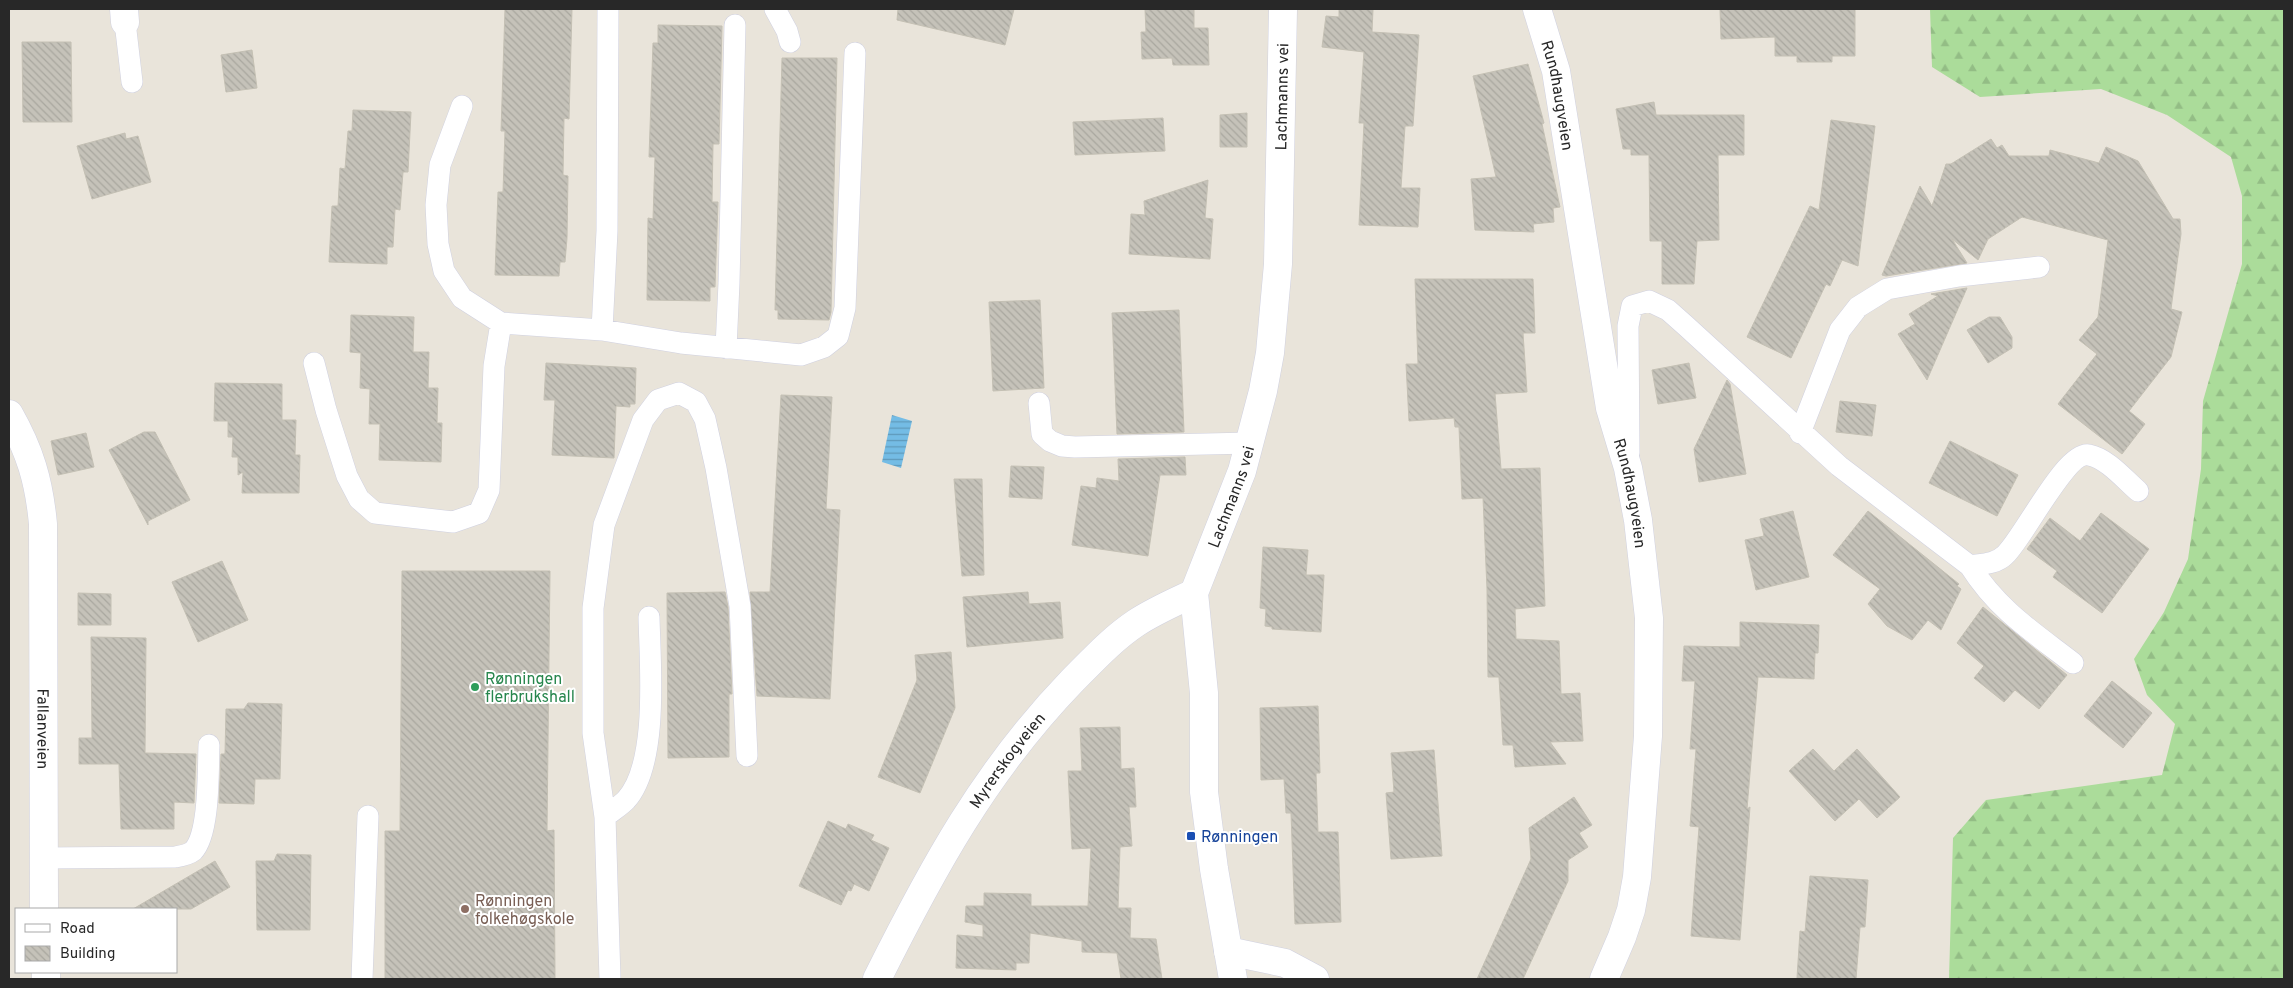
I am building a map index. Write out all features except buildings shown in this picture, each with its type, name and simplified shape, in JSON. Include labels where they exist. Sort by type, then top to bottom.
[{"type":"street","name":"Lachmanns vei","points":[[1233,979],[1204,792],[1204,692],[1194,593],[1242,471],[1264,391],[1270,353],[1278,264],[1283,9]]},
{"type":"street","name":"Rundhaugveien","points":[[1537,9],[1556,71],[1610,408],[1628,468],[1638,520],[1649,618],[1648,736],[1638,877],[1625,928],[1604,979]]},
{"type":"street","name":"Fallanveien","points":[[9,414],[24,440],[33,464],[40,494],[44,548],[44,908]]},
{"type":"street","name":"Myrerskogveien","points":[[877,979],[913,908],[971,806],[1008,754],[1050,704],[1119,636],[1137,622],[1194,593]]},
{"type":"street","points":[[1228,951],[1285,963],[1316,979]]},
{"type":"lane","points":[[602,330],[607,231],[608,9]]},
{"type":"lane","points":[[775,9],[788,31],[790,42]]},
{"type":"lane","points":[[124,16],[132,82]]},
{"type":"lane","points":[[726,348],[735,25]]},
{"type":"lane","points":[[462,106],[440,165],[436,205],[438,244],[444,271],[462,298],[501,323],[602,330],[680,343],[801,355],[824,347],[838,336],[845,308],[855,53]]},
{"type":"lane","points":[[1800,433],[1840,330],[1858,306],[1887,288],[1959,276],[2039,266]]},
{"type":"lane","points":[[1628,468],[1628,326],[1632,306],[1649,301],[1668,310],[1838,466],[1970,566],[1983,587],[2002,608],[2073,663]]},
{"type":"lane","points":[[314,363],[326,410],[347,476],[359,499],[375,513],[453,522],[479,513],[489,490],[494,366],[501,323]]},
{"type":"lane","points":[[610,979],[605,817],[593,733],[593,608],[604,525],[643,420],[658,400],[679,394],[696,402],[705,419],[718,477],[740,606],[747,756]]},
{"type":"lane","points":[[1039,403],[1042,434],[1050,441],[1062,446],[1105,447],[1250,443]]},
{"type":"lane","points":[[1970,566],[1989,563],[2004,556],[2058,480],[2073,461],[2082,455],[2090,455],[2106,463],[2138,491]]},
{"type":"lane","points":[[605,817],[626,799],[636,784],[644,763],[651,682],[649,617]]},
{"type":"lane","points":[[43,858],[175,857],[192,851],[198,843],[204,823],[209,745]]},
{"type":"lane","points":[[362,979],[368,816]]},
{"type":"green space","points":[[1930,9],[2284,9],[2284,979],[1949,979],[1953,838],[1986,800],[2162,775],[2175,724],[2147,695],[2134,659],[2164,612],[2188,559],[2201,469],[2203,401],[2242,264],[2242,196],[2231,157],[2167,115],[2101,89],[1980,97],[1932,67]]},
{"type":"water","points":[[892,415],[912,421],[901,468],[882,462]]},
{"type":"place","name":"Rønningen flerbrukshall","points":[[475,687]]},
{"type":"place","name":"Rønningen","points":[[1191,836]]},
{"type":"place","name":"Rønningen folkehøgskole","points":[[465,909]]}]
